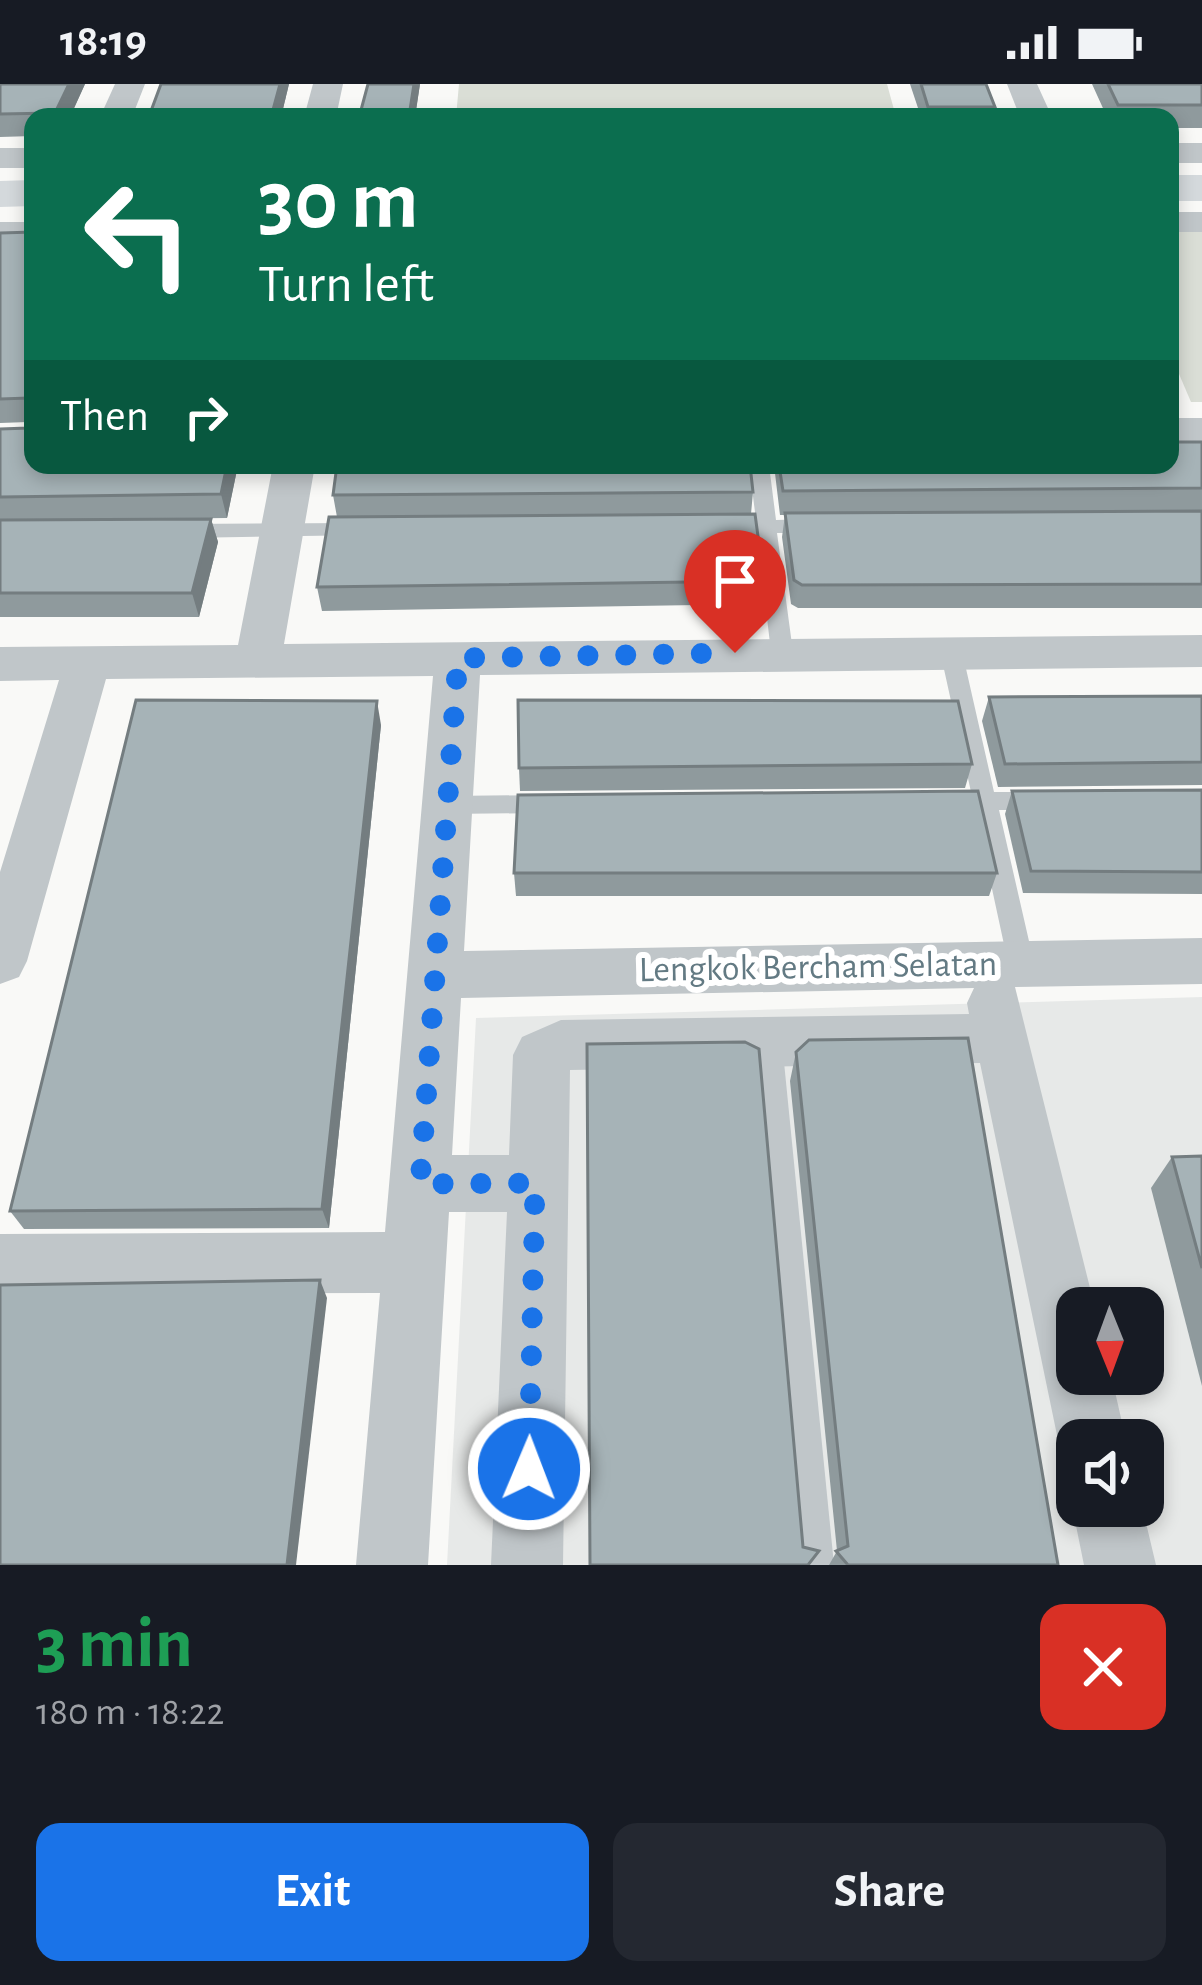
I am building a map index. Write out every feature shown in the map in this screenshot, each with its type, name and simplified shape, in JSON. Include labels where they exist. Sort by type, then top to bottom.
[{"type":"street","points":[[258,660],[292,474]]},
{"type":"street","points":[[0,664],[1202,651]]},
{"type":"street","points":[[392,1565],[458,658]]},
{"type":"street","points":[[0,961],[88,662]]},
{"type":"street","name":"Lengkok Bercham Selatan","points":[[434,975],[1202,961]]},
{"type":"street","points":[[1004,964],[1002,1038],[1058,1287]]},
{"type":"street","points":[[527,1565],[538,1065],[550,1048],[1002,1038]]},
{"type":"street","points":[[420,1184],[535,1183]]},
{"type":"street","points":[[0,1264],[415,1262]]},
{"type":"street","points":[[1112,1527],[1120,1565]]},
{"type":"lane","points":[[760,474],[782,652]]},
{"type":"lane","points":[[698,527],[836,526]]},
{"type":"lane","points":[[165,532],[375,530]]},
{"type":"lane","points":[[951,651],[985,801],[1004,964]]},
{"type":"lane","points":[[915,802],[1072,800]]},
{"type":"lane","points":[[447,805],[564,804]]},
{"type":"lane","points":[[769,1042],[817,1565]]},
{"type":"shaded area","points":[[459,84],[887,84],[894,108],[457,108]]},
{"type":"shaded area","points":[[1202,231],[1202,402],[1191,402],[1179,374],[1179,232]]},
{"type":"shaded area","points":[[1202,997],[1202,1565],[447,1565],[476,1018]]},
{"type":"building","points":[[0,84],[69,84],[57,108],[0,114]]},
{"type":"building","points":[[161,84],[280,84],[274,108],[152,108]]},
{"type":"building","points":[[368,84],[414,84],[410,108],[362,108]]},
{"type":"building","points":[[921,84],[986,84],[995,107],[928,107]]},
{"type":"building","points":[[1108,84],[1202,84],[1202,105],[1118,105]]},
{"type":"building","points":[[24,232],[24,398],[0,399],[0,233]]},
{"type":"building","points":[[24,428],[24,474],[225,474],[221,494],[0,497],[0,429]]},
{"type":"building","points":[[1179,442],[1202,442],[1202,488],[783,491],[780,474],[1179,474]]},
{"type":"building","points":[[336,474],[751,474],[753,492],[333,495]]},
{"type":"building","points":[[1202,511],[1202,584],[802,585],[794,580],[785,513]]},
{"type":"building","points":[[755,514],[764,581],[317,587],[329,517]]},
{"type":"building","points":[[211,519],[192,593],[0,593],[0,520]]},
{"type":"building","points":[[1202,696],[1202,762],[1005,764],[989,697]]},
{"type":"building","points":[[136,700],[377,701],[322,1209],[10,1211]]},
{"type":"building","points":[[518,700],[958,701],[972,764],[519,768]]},
{"type":"building","points":[[1202,790],[1202,872],[1031,871],[1012,791]]},
{"type":"building","points":[[978,791],[997,873],[514,873],[518,795]]},
{"type":"building","points":[[968,1038],[1058,1565],[848,1565],[836,1551],[848,1546],[796,1052],[809,1040]]},
{"type":"building","points":[[745,1042],[759,1049],[803,1547],[819,1551],[808,1565],[590,1565],[587,1044]]},
{"type":"building","points":[[1202,1156],[1202,1268],[1172,1157]]},
{"type":"building","points":[[320,1280],[287,1565],[0,1565],[0,1285]]},
{"type":"route","points":[[529,1469],[535,1183],[420,1184],[458,658],[735,653]]}]
